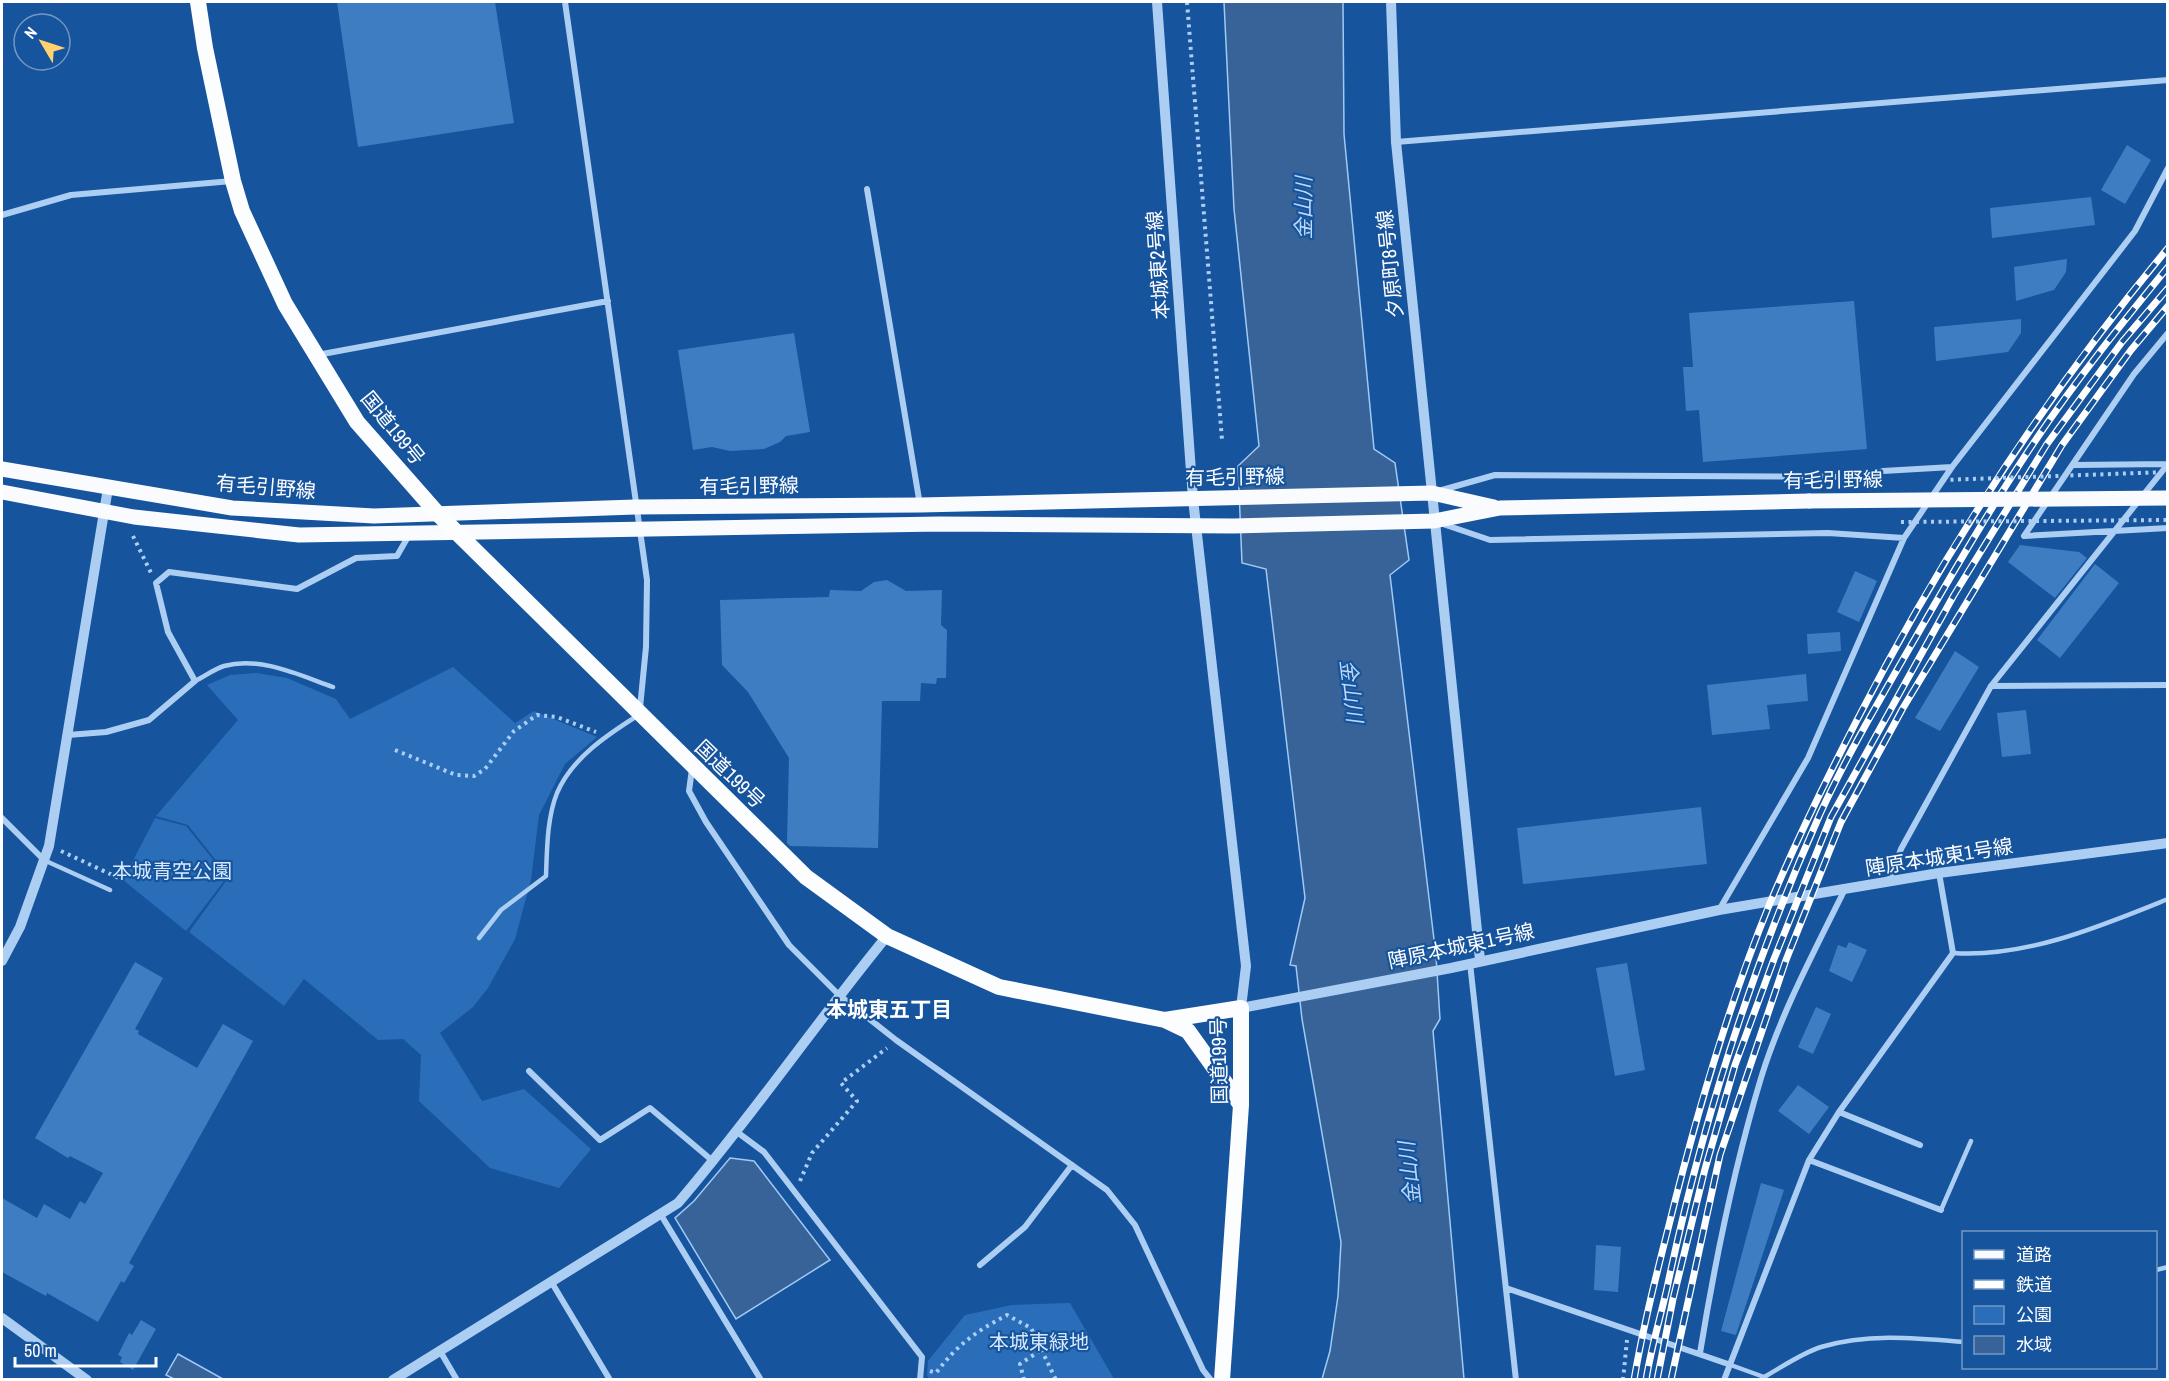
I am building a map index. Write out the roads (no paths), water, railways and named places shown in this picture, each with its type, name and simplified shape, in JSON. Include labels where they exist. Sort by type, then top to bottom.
[{"type":"highway","name":"国道199号","points":[[198,2],[232,181],[257,246],[314,355],[357,422],[438,514],[639,715],[806,877],[887,936],[999,987],[1165,1020],[1241,1008],[1241,1105],[1222,1380]]},
{"type":"highway","points":[[1165,1020],[1188,1031],[1241,1105]]},
{"type":"main road","name":"有毛引野線","points":[[2,469],[232,508],[374,516],[635,507],[920,505],[1413,493],[1432,493],[1500,508]]},
{"type":"main road","name":"有毛引野線","points":[[2,492],[134,517],[299,535],[641,531],[905,524],[1233,526],[1434,521],[1500,508],[1809,501],[2168,498]]},
{"type":"street","points":[[565,2],[647,580],[646,646],[639,715]]},
{"type":"street","name":"本城東2号線","points":[[1156,2],[1195,525]]},
{"type":"street","name":"夕原町8号線","points":[[1391,2],[1396,142],[1432,493],[1475,961]]},
{"type":"street","points":[[1396,142],[2168,80]]},
{"type":"street","points":[[1719,910],[1808,758],[1904,538],[1952,467],[2135,231],[2168,168]]},
{"type":"street","points":[[2,215],[71,195],[232,181]]},
{"type":"street","points":[[867,189],[920,505]]},
{"type":"street","points":[[314,355],[608,301]]},
{"type":"street","points":[[2168,333],[2134,374],[2024,536],[2168,528]]},
{"type":"street","points":[[2074,465],[2167,464]]},
{"type":"street","points":[[1889,882],[1901,849],[1991,686],[2167,464]]},
{"type":"street","points":[[1432,493],[1495,475],[1867,477],[1883,471],[1952,467]]},
{"type":"street","points":[[2,961],[20,927],[50,846],[108,488]]},
{"type":"street","points":[[1434,521],[1490,540],[1828,533],[1904,538]]},
{"type":"street","points":[[1195,525],[1246,966],[1241,1008]]},
{"type":"street","points":[[68,735],[106,732],[149,720],[195,681],[168,632],[156,583],[169,572],[297,589],[356,558],[397,556],[409,535]]},
{"type":"street","points":[[1991,686],[2168,685]]},
{"type":"street","points":[[692,766],[689,791],[706,822],[789,945],[839,995],[896,1040],[1107,1190],[1135,1225],[1203,1371],[1211,1380]]},
{"type":"street","points":[[2,818],[45,861]]},
{"type":"street","name":"陣原本城東1号線","points":[[1241,1008],[1451,968],[1719,910],[1844,891],[1939,873],[2168,843]]},
{"type":"street","points":[[1724,1380],[1728,1364],[1809,1160],[1839,1112],[1953,953],[1939,873]]},
{"type":"street","points":[[1700,1353],[1710,1289],[1762,1076],[1793,994],[1844,891]]},
{"type":"street","points":[[393,1380],[678,1203],[714,1162],[839,995],[887,936]]},
{"type":"street","points":[[1475,961],[1516,1380]]},
{"type":"street","points":[[529,1071],[600,1140],[650,1108],[714,1162]]},
{"type":"street","points":[[1839,1112],[1920,1145]]},
{"type":"street","points":[[737,1132],[764,1152],[922,1357],[920,1380]]},
{"type":"street","points":[[1809,1160],[1941,1210]]},
{"type":"street","points":[[980,1265],[1025,1227],[1072,1165]]},
{"type":"street","points":[[661,1215],[761,1380]]},
{"type":"street","points":[[552,1283],[610,1380]]},
{"type":"street","points":[[1506,1288],[1728,1364]]},
{"type":"street","points":[[2,1318],[87,1380]]},
{"type":"street","points":[[440,1351],[458,1380]]},
{"type":"lane","points":[[195,681],[223,666],[244,664],[277,667],[333,687]]},
{"type":"lane","points":[[479,938],[501,910],[546,876],[548,836],[557,793],[572,771],[605,736],[639,715]]},
{"type":"lane","points":[[45,861],[110,890]]},
{"type":"lane","points":[[1953,953],[1978,955],[2049,942],[2168,899]]},
{"type":"lane","points":[[1941,1210],[1971,1140]]},
{"type":"lane","points":[[1728,1364],[1764,1377],[1819,1348],[1864,1338],[1918,1338],[1962,1342]]},
{"type":"water","name":"金山川","points":[[1224,2],[1343,2],[1344,134],[1374,449],[1395,463],[1409,560],[1390,575],[1436,956],[1440,1019],[1433,1031],[1464,1379],[1322,1379],[1330,1351],[1338,1296],[1341,1242],[1302,1019],[1296,966],[1290,965],[1305,898],[1266,569],[1242,563],[1238,466],[1259,446],[1234,209]]},
{"type":"water","points":[[730,1158],[754,1161],[830,1260],[736,1319],[675,1218],[694,1201]]},
{"type":"water","points":[[178,1354],[223,1379],[174,1379],[166,1375]]},
{"type":"railway","points":[[1634,1380],[1659,1263],[1714,1062],[1754,943],[1801,834],[1845,743],[1925,595],[1999,475],[2080,360],[2168,248]]},
{"type":"railway","points":[[1646,1380],[1681,1227],[1712,1107],[1772,929],[1820,814],[1874,710],[2002,492],[2067,396],[2168,267]]},
{"type":"railway","points":[[1657,1380],[1673,1299],[1705,1169],[1735,1065],[1774,959],[1831,817],[1954,595],[2047,444],[2122,342],[2168,288]]},
{"type":"railway","points":[[1671,1380],[1720,1155],[1786,960],[1841,822],[1903,708],[2062,445],[2131,350],[2168,306]]},
{"type":"district","name":"本城東五丁目","points":[[889,1010]]},
{"type":"park label","name":"本城青空公園","points":[[172,871]]},
{"type":"park label","name":"本城東緑地","points":[[1039,1342]]}]
